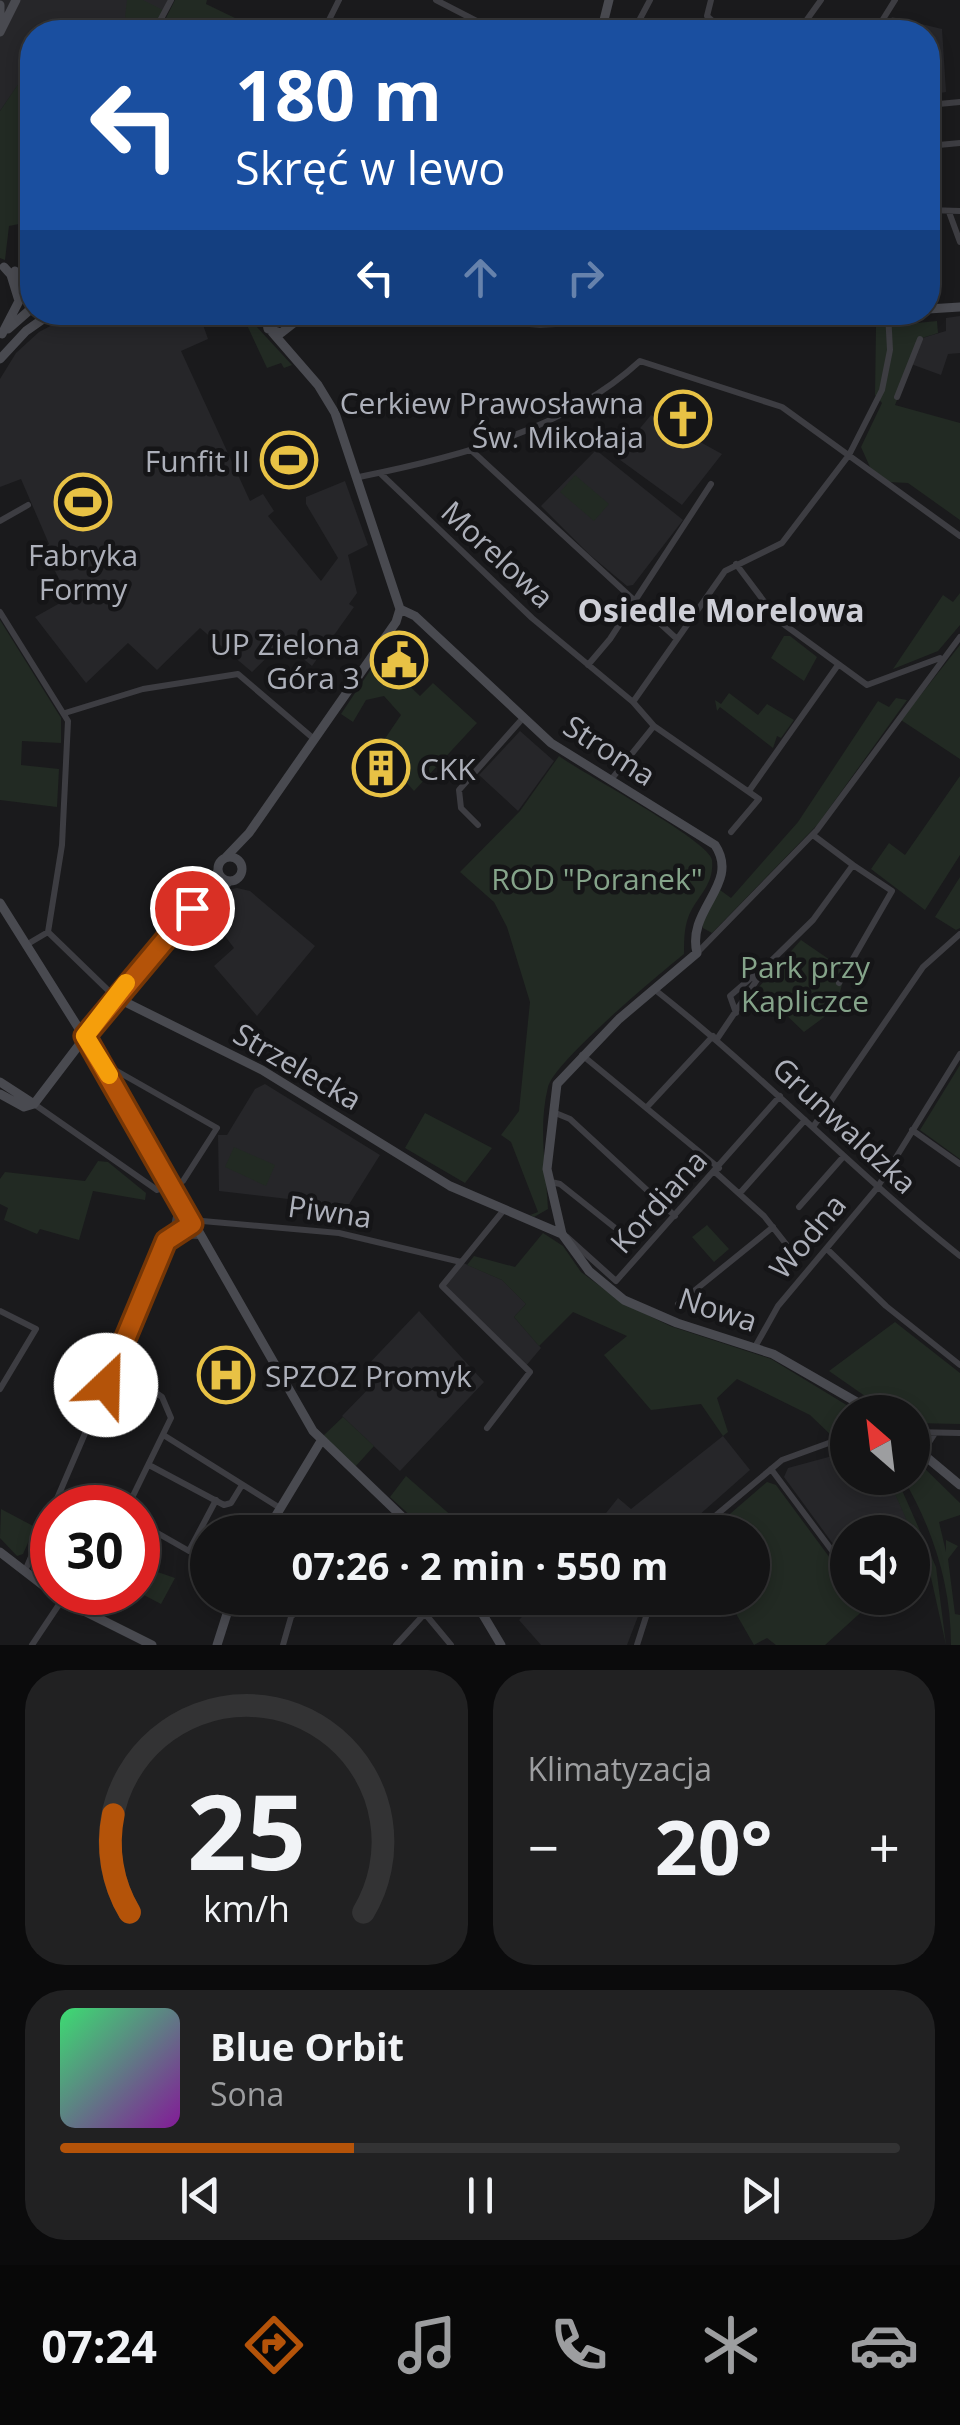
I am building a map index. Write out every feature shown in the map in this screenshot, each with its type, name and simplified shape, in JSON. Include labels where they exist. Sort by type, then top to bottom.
[{"type":"street","points":[[0,29],[0,3],[15,0]]},
{"type":"street","points":[[0,29],[15,0]]},
{"type":"street","points":[[436,0],[448,2],[478,20]]},
{"type":"street","points":[[940,211],[960,211]]},
{"type":"street","points":[[949,212],[960,242]]},
{"type":"street","points":[[1,336],[19,302],[5,269]]},
{"type":"street","points":[[0,359],[33,325]]},
{"type":"street","points":[[0,1094],[24,1107],[34,1104],[115,997],[214,882],[226,858],[248,833],[394,624],[400,608],[336,412],[269,325]]},
{"type":"street","points":[[272,332],[287,325]]},
{"type":"street","points":[[293,325],[294,360]]},
{"type":"street","points":[[633,702],[725,571],[782,543],[849,455],[882,390],[890,350],[890,325]]},
{"type":"street","points":[[898,397],[920,339]]},
{"type":"street","points":[[359,477],[471,450],[584,403],[628,375],[640,361],[782,408],[960,536]]},
{"type":"street","points":[[471,450],[676,639]]},
{"type":"street","name":"Morelowa","points":[[380,474],[519,607],[633,702],[654,726],[749,791]]},
{"type":"street","points":[[588,665],[638,603],[710,484]]},
{"type":"street","points":[[0,521],[28,506]]},
{"type":"street","points":[[736,564],[778,620],[867,686],[946,655]]},
{"type":"street","name":"Stroma","points":[[400,608],[415,616],[522,718],[609,782],[718,850],[722,859],[720,882],[695,924]]},
{"type":"street","points":[[0,612],[65,713],[68,757],[62,844],[48,932],[25,946]]},
{"type":"street","points":[[562,1234],[549,1182],[557,1084],[653,988],[713,938],[812,835],[960,637]]},
{"type":"street","points":[[731,832],[759,799],[749,791],[838,665]]},
{"type":"street","points":[[65,713],[143,689],[238,674],[314,740]]},
{"type":"street","points":[[478,826],[461,808],[459,790],[522,718]]},
{"type":"street","points":[[609,782],[654,726]]},
{"type":"street","points":[[184,915],[241,874],[248,833]]},
{"type":"street","points":[[812,835],[892,891],[840,984]]},
{"type":"street","points":[[226,858],[241,864]]},
{"type":"street","points":[[736,1013],[730,996],[812,920],[853,864]]},
{"type":"street","points":[[218,870],[230,882]]},
{"type":"street","points":[[0,905],[85,1036],[321,1441],[400,1515]]},
{"type":"street","points":[[695,924],[702,936],[713,938]]},
{"type":"street","points":[[695,924],[697,953]]},
{"type":"street","name":"Strzelecka","points":[[48,932],[115,997],[247,1062],[428,1173],[504,1211],[562,1234]]},
{"type":"street","points":[[813,1127],[923,967],[960,934]]},
{"type":"street","points":[[647,1108],[736,1013],[767,965]]},
{"type":"street","name":"Grunwaldzka","points":[[653,988],[715,1037],[876,1188],[960,1256]]},
{"type":"street","name":"Wodna","points":[[755,1347],[778,1306],[876,1188],[960,1054]]},
{"type":"street","points":[[582,1055],[717,1170],[786,1244]]},
{"type":"street","points":[[0,1082],[94,1142],[149,1187],[171,1187],[182,1181],[217,1128],[100,1062]]},
{"type":"street","name":"Kordiana","points":[[562,1234],[580,1244],[616,1281],[780,1096]]},
{"type":"street","points":[[552,1112],[570,1119],[676,1216]]},
{"type":"street","points":[[740,1193],[805,1120]]},
{"type":"street","points":[[912,1130],[960,1164]]},
{"type":"street","points":[[799,1207],[844,1156]]},
{"type":"street","points":[[549,1182],[560,1184],[614,1228]]},
{"type":"street","points":[[174,1230],[179,1202]]},
{"type":"street","points":[[530,1222],[547,1216],[554,1206]]},
{"type":"street","points":[[487,1428],[530,1372],[442,1286],[504,1211]]},
{"type":"street","points":[[62,1485],[166,1241],[174,1230],[190,1221]]},
{"type":"street","name":"Piwna","points":[[190,1221],[339,1232],[461,1262]]},
{"type":"street","points":[[678,1304],[773,1227]]},
{"type":"street","points":[[174,1230],[199,1236]]},
{"type":"street","name":"Nowa","points":[[562,1234],[589,1272],[624,1300],[677,1324],[755,1347],[841,1395]]},
{"type":"street","points":[[828,1250],[886,1306],[960,1364]]},
{"type":"street","points":[[0,1311],[36,1329],[0,1388]]},
{"type":"street","points":[[116,1364],[167,1404],[172,1418],[139,1485]]},
{"type":"street","points":[[930,1432],[960,1433]]},
{"type":"street","points":[[930,1441],[936,1432]]},
{"type":"street","points":[[165,1436],[280,1508]]},
{"type":"street","points":[[276,1515],[321,1441]]},
{"type":"street","points":[[716,1515],[789,1456],[830,1442]]},
{"type":"street","points":[[309,1459],[331,1452]]},
{"type":"street","points":[[930,1460],[960,1486]]},
{"type":"street","points":[[150,1465],[216,1500],[231,1503],[242,1485]]},
{"type":"street","points":[[771,1469],[830,1548]]},
{"type":"street","points":[[160,1535],[188,1551],[216,1500]]},
{"type":"street","points":[[0,1552],[30,1576]]},
{"type":"street","points":[[24,1572],[30,1558]]},
{"type":"street","points":[[32,1645],[52,1615]]},
{"type":"street","points":[[94,1615],[152,1645]]},
{"type":"street","points":[[217,1645],[227,1615]]},
{"type":"street","points":[[283,1645],[294,1615]]},
{"type":"street","points":[[396,1645],[422,1615]]},
{"type":"street","points":[[429,1615],[451,1645]]},
{"type":"street","points":[[483,1615],[501,1645]]},
{"type":"street","points":[[637,1645],[647,1615]]},
{"type":"shaded area","points":[[0,0],[171,0],[160,20],[20,20],[20,82],[0,111]]},
{"type":"shaded area","points":[[940,29],[942,29],[946,92],[940,93]]},
{"type":"shaded area","points":[[960,316],[960,353],[948,354],[941,375],[911,364],[922,338],[946,331],[946,318]]},
{"type":"shaded area","points":[[52,325],[203,325],[208,339],[181,351],[250,501],[263,494],[274,511],[268,516],[321,581],[338,558],[306,504],[306,497],[345,481],[368,545],[348,555],[357,593],[349,604],[354,607],[312,666],[283,642],[252,672],[200,628],[157,670],[128,643],[86,683],[35,617],[69,598],[43,548],[49,544],[21,479],[0,487],[0,379],[16,353]]},
{"type":"shaded area","points":[[651,415],[722,454],[682,505],[616,457]]},
{"type":"shaded area","points":[[596,450],[683,520],[633,585],[627,586],[590,555],[541,506]]},
{"type":"shaded area","points":[[520,731],[554,761],[518,811],[479,775]]},
{"type":"shaded area","points":[[226,890],[250,891],[315,946],[257,1016],[214,966],[234,948],[205,910]]},
{"type":"shaded area","points":[[265,1084],[380,1155],[348,1206],[219,1191],[218,1135],[227,1135],[255,1089]]},
{"type":"shaded area","points":[[461,1262],[502,1280],[526,1304],[514,1317],[541,1348],[525,1367],[442,1286]]},
{"type":"shaded area","points":[[419,1311],[484,1382],[400,1471],[342,1416],[375,1382],[363,1370]]},
{"type":"shaded area","points":[[723,1436],[750,1470],[699,1515],[604,1515],[618,1498],[631,1509]]},
{"type":"shaded area","points":[[830,1457],[830,1495],[896,1495],[905,1515],[830,1515],[830,1540],[784,1477],[788,1468]]},
{"type":"shaded area","points":[[524,1615],[638,1615],[627,1645],[541,1645],[519,1620]]},
{"type":"green space","points":[[127,0],[143,0],[163,10],[158,20],[125,17]]},
{"type":"green space","points":[[175,0],[207,0],[206,4],[235,18],[234,20],[165,20]]},
{"type":"green space","points":[[20,81],[20,230],[19,224],[9,226],[5,260],[0,258],[0,111]]},
{"type":"green space","points":[[247,325],[256,326],[292,365],[284,368],[281,363],[267,368]]},
{"type":"green space","points":[[937,325],[938,333],[922,338],[895,405],[960,423],[960,520],[908,483],[888,482],[870,467],[861,447],[882,403],[875,395],[876,327]]},
{"type":"green space","points":[[575,475],[609,504],[594,521],[560,492]]},
{"type":"green space","points":[[960,593],[960,625],[938,651],[893,669],[943,595],[953,602]]},
{"type":"green space","points":[[0,620],[61,718],[61,743],[22,741],[21,765],[59,769],[57,807],[0,800]]},
{"type":"green space","points":[[784,636],[790,636],[817,657],[804,681],[771,658]]},
{"type":"green space","points":[[960,645],[960,759],[901,720]]},
{"type":"green space","points":[[379,657],[420,696],[433,683],[477,723],[414,791],[386,759],[394,748],[384,740],[401,715],[384,696],[366,700],[353,722],[341,714]]},
{"type":"green space","points":[[729,693],[758,715],[767,704],[794,720],[781,738],[777,736],[773,748],[720,707],[717,711],[715,700],[721,704]]},
{"type":"green space","points":[[896,698],[907,700],[818,824],[712,933],[703,928],[702,918],[720,890],[731,898],[798,822],[878,701],[889,707]]},
{"type":"green space","name":"ROD \"Poranek\"","points":[[559,756],[690,838],[706,851],[712,868],[687,920],[684,954],[587,1039],[548,1087],[543,1132],[548,1209],[534,1217],[530,1215],[538,1212],[511,1142],[501,1135],[519,1111],[530,1002],[507,927],[494,902],[460,872],[520,811]]},
{"type":"green space","points":[[960,776],[960,855],[925,910],[871,869],[889,843],[905,855]]},
{"type":"green space","points":[[960,877],[960,928],[956,930],[935,917]]},
{"type":"green space","name":"Park przy Kapliczce","points":[[801,940],[846,971],[835,1009],[804,1032],[758,988]]},
{"type":"green space","points":[[960,1065],[960,1159],[920,1130]]},
{"type":"green space","points":[[425,1113],[492,1148],[465,1183],[405,1148]]},
{"type":"green space","points":[[234,1147],[275,1165],[266,1186],[225,1167]]},
{"type":"green space","points":[[98,1161],[108,1162],[146,1193],[145,1200],[93,1191],[79,1240],[40,1229],[37,1234],[4,1220],[8,1208],[0,1204],[0,1179],[5,1172],[85,1181]]},
{"type":"green space","points":[[707,1225],[729,1249],[714,1262],[692,1237]]},
{"type":"green space","points":[[543,1233],[563,1246],[581,1272],[623,1303],[670,1326],[771,1359],[830,1395],[830,1434],[810,1415],[737,1379],[717,1398],[728,1432],[723,1436],[701,1404],[651,1410],[604,1355],[627,1336],[573,1312],[539,1346],[514,1317],[526,1304],[502,1280],[467,1265],[474,1256],[515,1267]]},
{"type":"green space","points":[[895,1322],[960,1373],[960,1424],[930,1423],[930,1395],[864,1395],[829,1371]]},
{"type":"green space","points":[[343,1417],[374,1446],[355,1467],[323,1436]]},
{"type":"green space","points":[[930,1474],[960,1503],[960,1515],[939,1522],[946,1552],[946,1540],[958,1546],[948,1559],[955,1614],[960,1615],[960,1645],[951,1645],[948,1601],[930,1536],[930,1515],[922,1515],[912,1495],[930,1495]]},
{"type":"green space","points":[[406,1476],[451,1515],[410,1515],[390,1497]]},
{"type":"green space","points":[[767,1482],[776,1485],[830,1558],[830,1615],[858,1615],[825,1645],[776,1645],[767,1638],[754,1645],[737,1615],[770,1615],[770,1515],[729,1515]]},
{"type":"green space","points":[[896,1495],[904,1495],[913,1515],[904,1515]]},
{"type":"green space","points":[[1,1509],[30,1524],[30,1538],[23,1554],[17,1556],[0,1538]]},
{"type":"green space","points":[[930,1553],[936,1567],[946,1645],[930,1573]]},
{"type":"green space","points":[[160,1573],[175,1578],[160,1603]]},
{"type":"slow traffic","points":[[109,1075],[85,1036],[126,983]]},
{"type":"place","name":"Cerkiew Prawosławna Św. Mikołaja","points":[[683,419]]},
{"type":"place","name":"Funfit II","points":[[289,460]]},
{"type":"place","name":"Fabryka Formy","points":[[83,502]]},
{"type":"place","name":"UP Zielona Góra 3","points":[[399,660]]},
{"type":"place","name":"CKK","points":[[381,768]]},
{"type":"place","name":"SPZOZ Promyk","points":[[226,1375]]},
{"type":"district","name":"Osiedle Morelowa","points":[[720,609]]},
{"type":"route","points":[[106,1385],[166,1241],[192,1224],[85,1036],[131,976],[192,908]]}]
